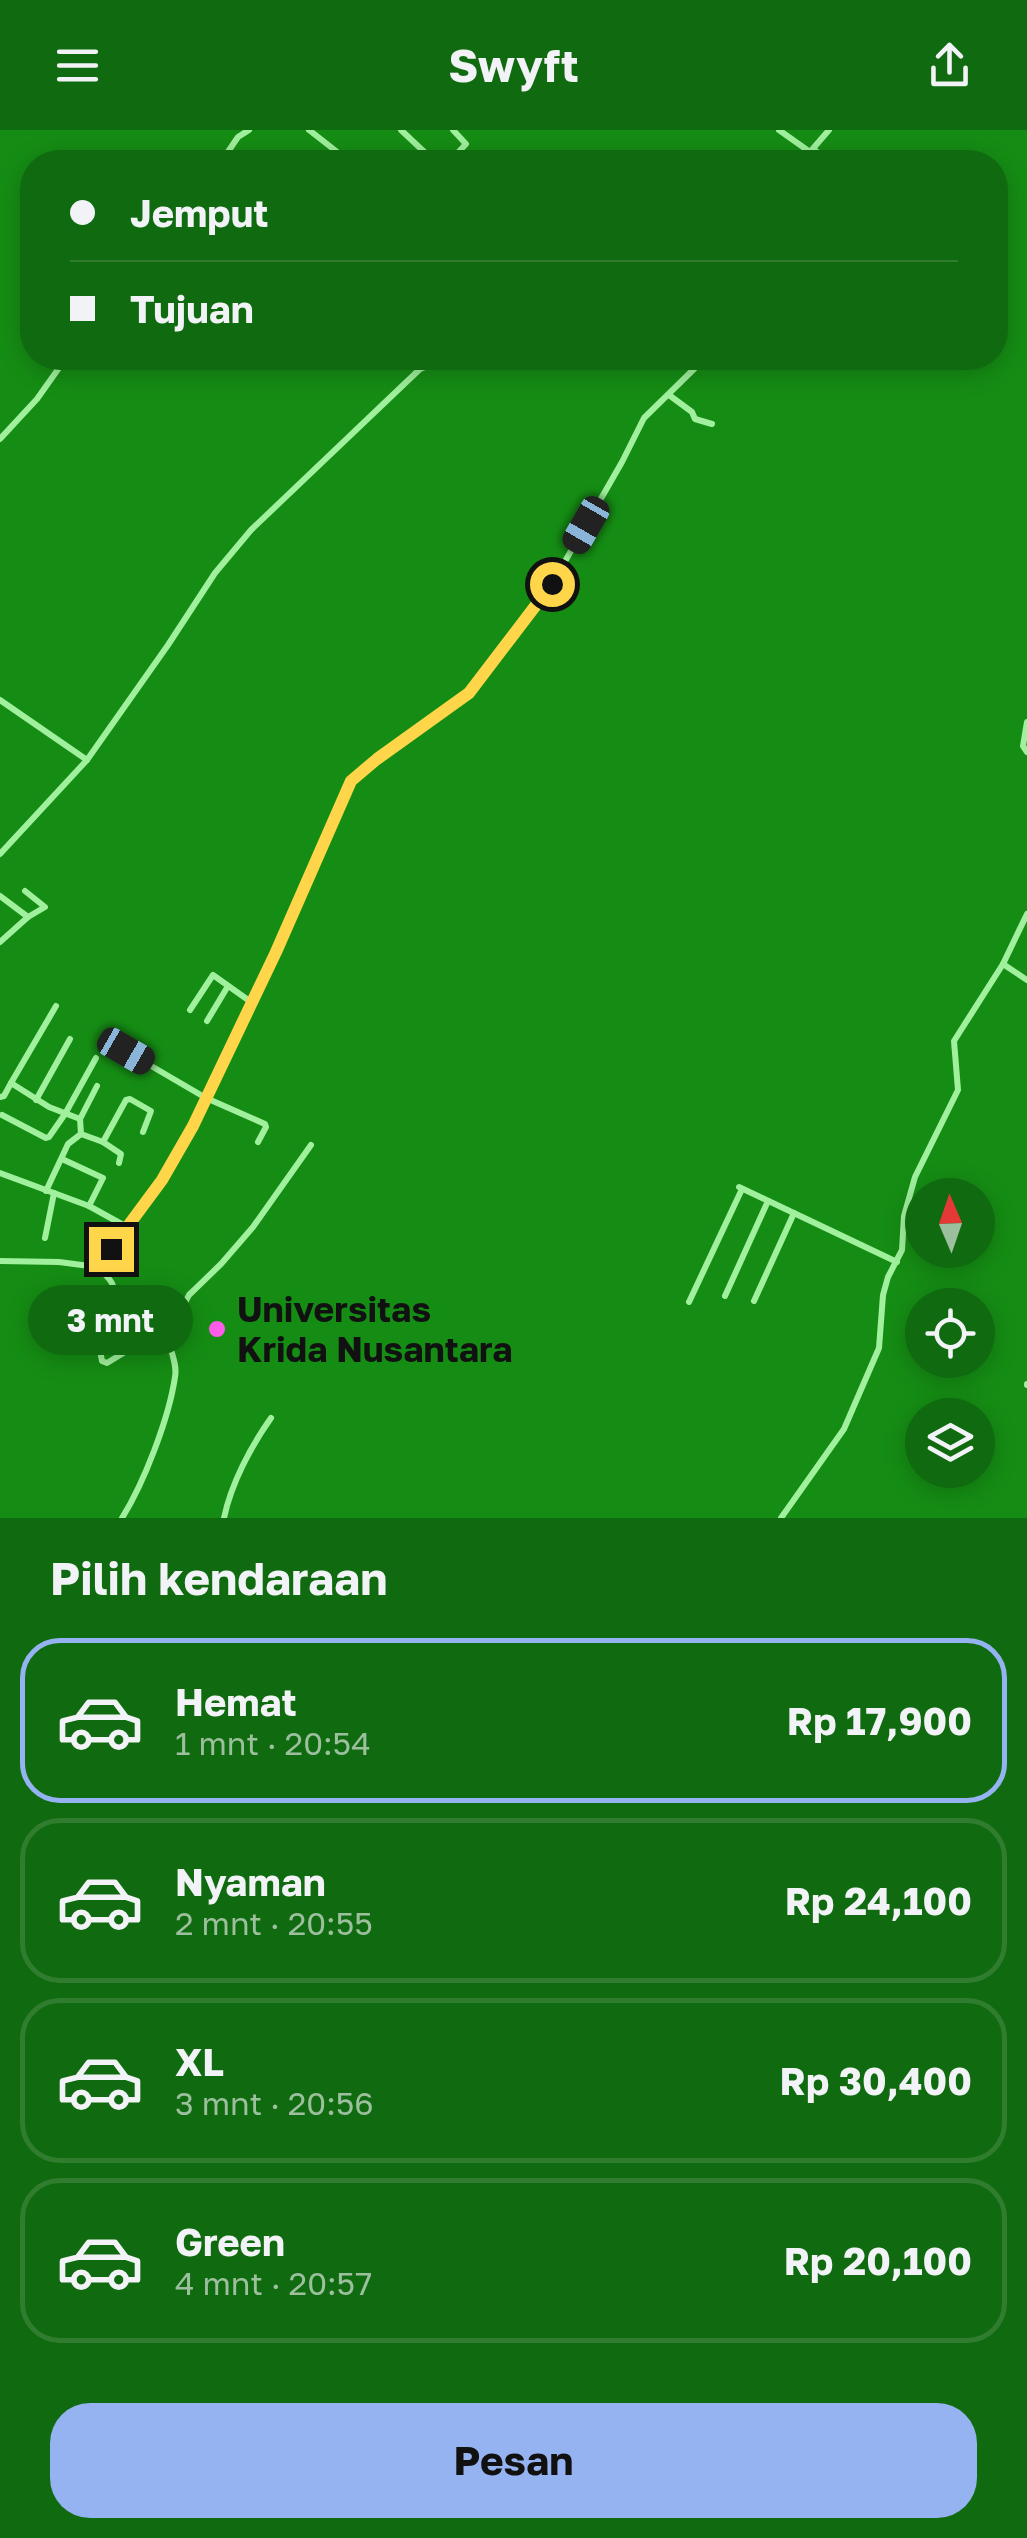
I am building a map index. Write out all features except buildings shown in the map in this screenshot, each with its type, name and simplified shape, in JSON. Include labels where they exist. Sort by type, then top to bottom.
[{"type":"street","points":[[229,150],[249,130]]},
{"type":"street","points":[[309,130],[335,150]]},
{"type":"street","points":[[401,130],[422,150]]},
{"type":"street","points":[[453,130],[466,144],[460,150]]},
{"type":"street","points":[[780,130],[811,150],[829,130]]},
{"type":"street","points":[[0,438],[57,370]]},
{"type":"street","points":[[0,854],[86,760],[215,573],[262,517],[419,370]]},
{"type":"street","points":[[97,1267],[176,1157],[351,781],[469,693],[552,584],[644,418],[692,370]]},
{"type":"street","points":[[669,394],[692,412],[695,420],[712,424]]},
{"type":"street","points":[[0,700],[86,760]]},
{"type":"street","points":[[1027,722],[1023,746],[1027,752]]},
{"type":"street","points":[[0,941],[45,907],[25,891]]},
{"type":"street","points":[[0,896],[28,918]]},
{"type":"street","points":[[781,1518],[844,1429],[879,1348],[882,1295],[902,1250],[904,1216],[915,1177],[958,1090],[954,1041],[1003,964],[1027,914]]},
{"type":"street","points":[[1003,964],[1027,980]]},
{"type":"street","points":[[190,1010],[211,975],[251,1002]]},
{"type":"street","points":[[207,1021],[228,986]]},
{"type":"street","points":[[0,1097],[56,1006]]},
{"type":"street","points":[[36,1100],[70,1039]]},
{"type":"street","points":[[106,1039],[206,1098],[265,1124],[258,1142]]},
{"type":"street","points":[[2,1115],[46,1138],[65,1114],[96,1058]]},
{"type":"street","points":[[11,1083],[36,1100],[80,1120]]},
{"type":"street","points":[[81,1134],[80,1120],[97,1086]]},
{"type":"street","points":[[103,1142],[126,1100],[151,1112],[143,1132]]},
{"type":"street","points":[[81,1134],[121,1154],[119,1162]]},
{"type":"street","points":[[45,1238],[50,1192],[71,1141],[81,1134]]},
{"type":"street","points":[[122,1518],[156,1442],[176,1375],[170,1346],[172,1328],[189,1295],[253,1227],[311,1145]]},
{"type":"street","points":[[62,1159],[104,1178],[89,1206]]},
{"type":"street","points":[[0,1173],[89,1206],[127,1228]]},
{"type":"street","points":[[689,1302],[740,1188],[897,1262]]},
{"type":"street","points":[[725,1296],[768,1201]]},
{"type":"street","points":[[754,1301],[794,1214]]},
{"type":"street","points":[[0,1261],[97,1267],[113,1288],[100,1343],[102,1361],[112,1362],[138,1344],[170,1346]]},
{"type":"street","points":[[224,1518],[243,1468],[271,1418]]},
{"type":"place","name":"Universitas Krida Nusantara","points":[[217,1329]]},
{"type":"route","points":[[111,1249],[162,1180],[193,1126],[276,952],[351,781],[469,693],[552,584]]}]
